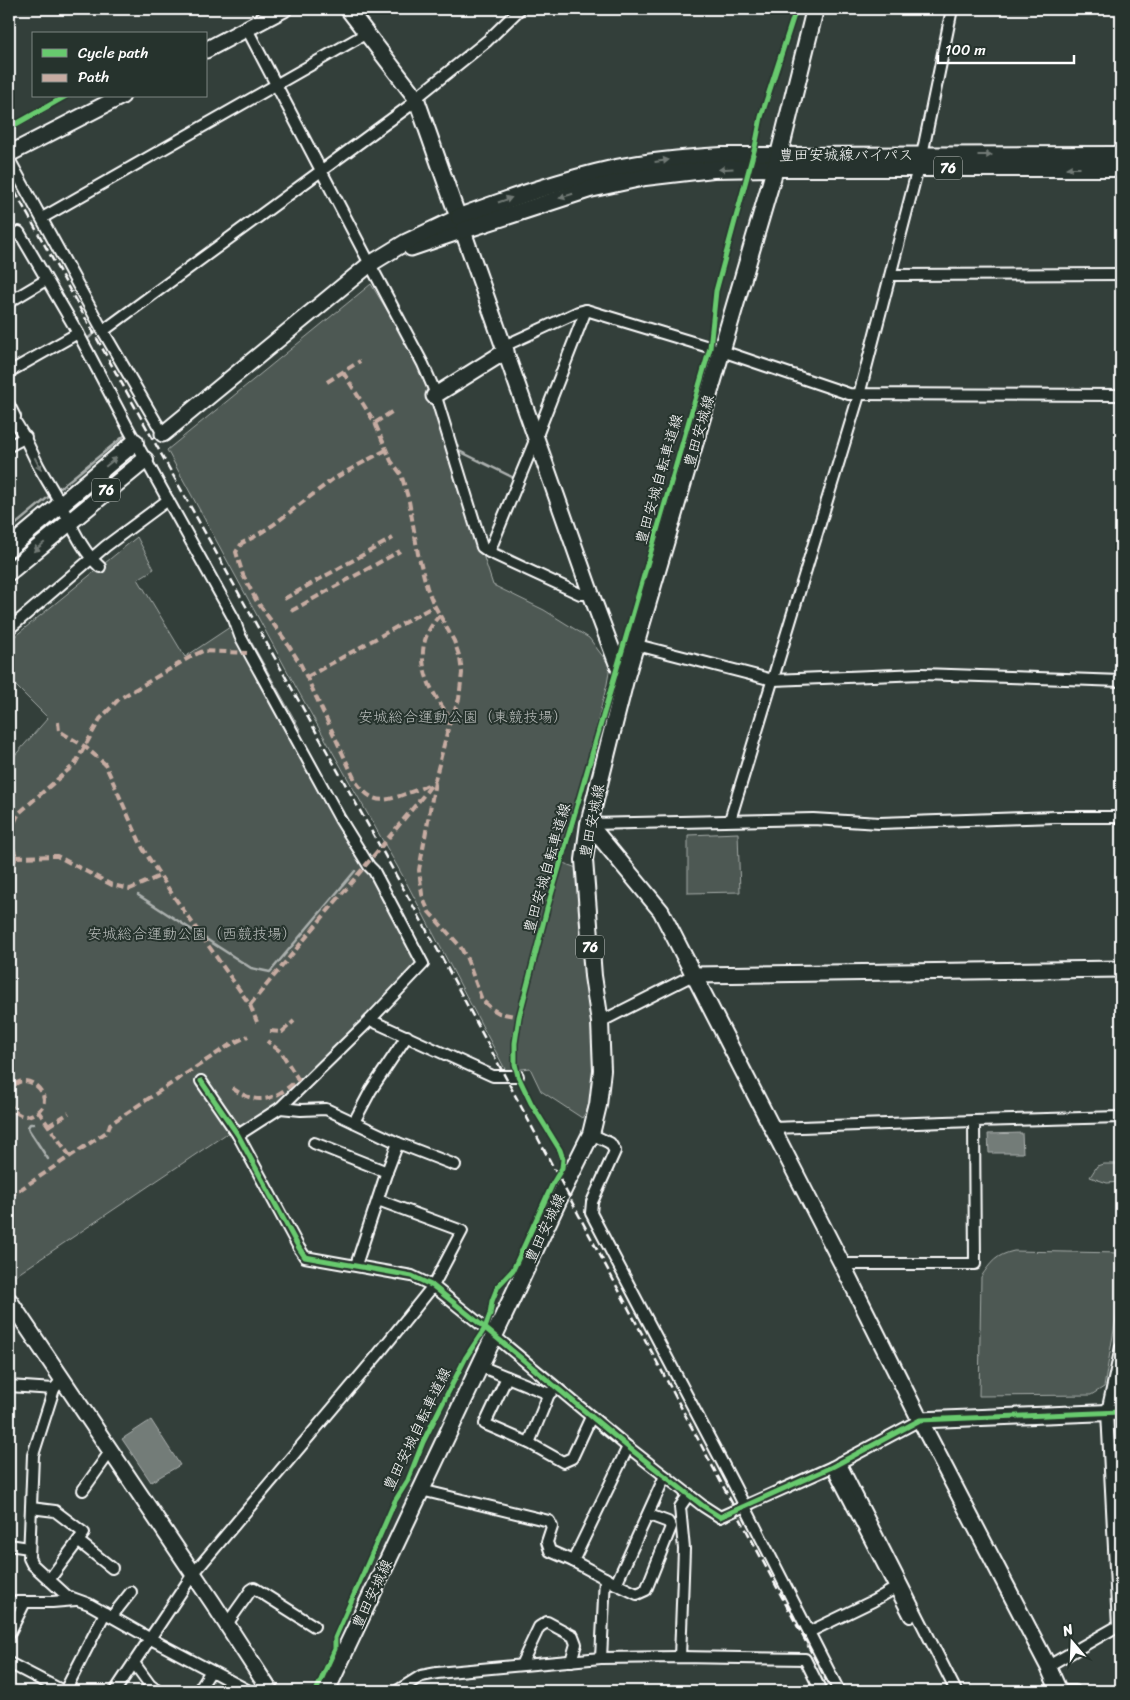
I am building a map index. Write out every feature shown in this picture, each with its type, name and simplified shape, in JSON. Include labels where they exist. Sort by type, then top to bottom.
[{"type":"main road","name":"豊田安城線","points":[[326,1691],[591,1134],[598,1105],[602,1070],[600,1022],[593,976],[584,860],[589,824],[625,680],[637,645],[777,162],[815,9]]},
{"type":"main road","name":"豊田安城線バイパス","points":[[920,162],[1121,155]]},
{"type":"main road","name":"豊田安城線バイパス","points":[[461,223],[618,182],[669,174],[777,162],[920,162],[1121,168]]},
{"type":"main road","name":"76","points":[[9,548],[136,442]]},
{"type":"main road","name":"76","points":[[9,572],[145,460]]},
{"type":"street","points":[[208,49],[284,9]]},
{"type":"street","points":[[348,9],[416,98],[591,594],[625,680]]},
{"type":"street","points":[[103,331],[408,107],[416,98],[488,41],[520,9]]},
{"type":"street","points":[[730,820],[859,395],[920,162],[952,9]]},
{"type":"street","points":[[246,28],[423,364],[482,547],[580,594],[591,594]]},
{"type":"street","points":[[42,218],[367,33]]},
{"type":"street","points":[[9,154],[118,98]]},
{"type":"street","points":[[9,159],[103,331],[163,434],[352,279],[371,266],[461,223]]},
{"type":"street","points":[[9,238],[19,232],[78,333],[145,460],[234,619],[240,636],[340,819],[368,866],[374,871],[424,964],[280,1108],[238,1135]]},
{"type":"street","points":[[891,275],[1121,274]]},
{"type":"street","points":[[9,302],[46,280]]},
{"type":"street","points":[[489,552],[586,310]]},
{"type":"street","points":[[432,394],[505,348],[578,312],[586,310],[722,351],[849,394],[1121,395]]},
{"type":"street","points":[[9,372],[78,333]]},
{"type":"street","points":[[9,406],[15,417],[14,420],[26,438],[37,463],[69,522],[91,559],[100,567]]},
{"type":"street","points":[[9,446],[26,438]]},
{"type":"street","points":[[9,629],[106,546],[168,500]]},
{"type":"street","points":[[637,645],[772,680],[921,674],[1121,681]]},
{"type":"street","points":[[589,824],[813,819],[880,823],[1056,817],[1121,817]]},
{"type":"street","points":[[589,824],[660,911],[1048,1666],[1059,1691],[1075,1691]]},
{"type":"street","points":[[600,1022],[693,975],[1121,969]]},
{"type":"street","points":[[370,1020],[493,1076],[518,1076]]},
{"type":"street","points":[[354,1122],[371,1090],[407,1036]]},
{"type":"street","points":[[201,1081],[238,1135],[305,1256],[412,1276],[433,1286],[494,1336],[553,1391],[591,1417],[720,1517],[836,1464],[920,1420],[1114,1412]]},
{"type":"street","points":[[280,1108],[301,1110],[326,1109],[398,1143],[455,1165]]},
{"type":"street","points":[[772,1128],[1121,1117]]},
{"type":"street","points":[[842,1264],[975,1264],[974,1121]]},
{"type":"street","points":[[591,1134],[610,1144],[615,1151],[592,1202],[591,1213],[839,1691]]},
{"type":"street","points":[[314,1143],[386,1172]]},
{"type":"street","points":[[356,1265],[386,1172],[398,1143]]},
{"type":"street","points":[[116,1691],[193,1574],[370,1364],[433,1286],[462,1231],[378,1200]]},
{"type":"street","points":[[9,1300],[58,1384],[110,1452],[270,1691]]},
{"type":"street","points":[[1048,1666],[1118,1626],[1114,1412],[1121,1347]]},
{"type":"street","points":[[480,1366],[507,1377],[553,1391]]},
{"type":"street","points":[[507,1377],[485,1424],[529,1443],[564,1462],[572,1458],[591,1417]]},
{"type":"street","points":[[9,1386],[58,1384]]},
{"type":"street","points":[[58,1384],[33,1455],[29,1558],[32,1564],[67,1596],[89,1604],[150,1639],[249,1691]]},
{"type":"street","points":[[529,1443],[553,1391]]},
{"type":"street","points":[[573,1561],[628,1447]]},
{"type":"street","points":[[82,1490],[110,1452]]},
{"type":"street","points":[[836,1464],[956,1691]]},
{"type":"street","points":[[616,1584],[665,1476]]},
{"type":"street","points":[[421,1490],[549,1522],[552,1527],[547,1542],[550,1551],[638,1594],[646,1590],[671,1527],[668,1522],[648,1515]]},
{"type":"street","points":[[680,1656],[684,1549],[680,1507],[688,1494]]},
{"type":"street","points":[[31,1508],[55,1511],[84,1533],[49,1580]]},
{"type":"street","points":[[78,1541],[112,1568]]},
{"type":"street","points":[[9,1545],[30,1548]]},
{"type":"street","points":[[601,1658],[604,1578]]},
{"type":"street","points":[[809,1632],[873,1601],[899,1586]]},
{"type":"street","points":[[899,1586],[948,1691]]},
{"type":"street","points":[[226,1624],[250,1590],[254,1588],[314,1626]]},
{"type":"street","points":[[9,1663],[64,1691],[108,1615],[131,1592]]},
{"type":"street","points":[[9,1602],[77,1600]]},
{"type":"street","points":[[9,1634],[25,1602]]},
{"type":"street","points":[[521,1665],[539,1627],[546,1622],[573,1636],[576,1644],[571,1661]]},
{"type":"street","points":[[397,1691],[421,1676],[436,1673],[601,1658],[680,1656],[805,1660],[821,1691]]},
{"type":"street","points":[[134,1663],[150,1685],[158,1691]]},
{"type":"street","points":[[198,1691],[211,1671]]},
{"type":"green space","name":"安城総合運動公園（東競技場）","points":[[371,284],[420,364],[493,585],[544,610],[589,638],[610,666],[589,756],[558,861],[579,869],[579,913],[594,1050],[592,1094],[587,1111],[582,1118],[541,1091],[530,1068],[506,1071],[405,880],[297,689],[167,450]]},
{"type":"green space","name":"安城総合運動公園（西競技場）","points":[[137,537],[154,569],[138,579],[185,657],[233,625],[377,887],[421,963],[280,1104],[242,1127],[238,1126],[9,1280],[9,762],[48,718],[9,679],[9,641]]},
{"type":"green space","points":[[738,833],[740,892],[688,893],[688,835]]},
{"type":"green space","points":[[1121,1164],[1121,1182],[1107,1183],[1090,1177],[1097,1166]]},
{"type":"green space","points":[[1014,1251],[1121,1253],[1121,1290],[1104,1387],[1091,1395],[979,1396],[981,1277],[994,1260]]},
{"type":"shaded area","points":[[243,627],[301,731],[298,734],[239,629]]},
{"type":"shaded area","points":[[1022,1133],[1023,1153],[989,1153],[988,1134]]},
{"type":"shaded area","points":[[151,1420],[180,1465],[151,1482],[122,1439]]},
{"type":"waterway","points":[[85,341],[98,330]]},
{"type":"waterway","points":[[56,491],[128,433]]},
{"type":"waterway","points":[[457,450],[516,479]]},
{"type":"waterway","points":[[9,530],[52,494]]},
{"type":"waterway","points":[[494,547],[559,579]]},
{"type":"waterway","points":[[138,895],[251,968],[270,972],[355,871]]},
{"type":"waterway","points":[[34,1124],[30,1124],[29,1130],[48,1159]]},
{"type":"waterway","points":[[1121,1375],[1114,1408],[1121,1528]]},
{"type":"railway","points":[[9,181],[441,956],[832,1691]]},
{"type":"marked path","points":[[327,382],[360,361]]},
{"type":"marked path","points":[[343,372],[375,423],[393,411]]},
{"type":"marked path","points":[[250,1005],[435,780],[449,725],[459,699],[462,673],[460,658],[454,641],[427,588],[418,554],[409,501],[401,474],[391,461],[375,423]]},
{"type":"marked path","points":[[386,450],[333,479],[273,525],[242,543],[236,552],[243,575],[256,600],[301,665],[356,782],[367,794],[383,800],[412,792],[431,783]]},
{"type":"marked path","points":[[284,599],[393,538]]},
{"type":"marked path","points":[[291,611],[400,551]]},
{"type":"marked path","points":[[307,677],[434,606]]},
{"type":"marked path","points":[[440,615],[430,628],[425,641],[424,668],[434,694],[451,718]]},
{"type":"marked path","points":[[9,833],[19,813],[75,764],[100,719],[119,699],[203,651],[247,653]]},
{"type":"marked path","points":[[58,722],[59,731],[84,746],[105,764],[143,849],[250,1005],[257,1022]]},
{"type":"marked path","points":[[435,782],[419,870],[425,903],[429,912],[460,946],[467,959],[482,1000],[499,1013],[519,1017]]},
{"type":"marked path","points":[[9,836],[16,857],[9,874]]},
{"type":"marked path","points":[[16,857],[57,856],[112,885],[130,889],[160,876]]},
{"type":"marked path","points":[[270,1031],[282,1032],[294,1021]]},
{"type":"marked path","points":[[9,1197],[108,1131],[110,1124],[228,1046],[248,1036]]},
{"type":"marked path","points":[[232,1088],[250,1098],[259,1099],[282,1092],[298,1079],[281,1052],[267,1041]]},
{"type":"marked path","points":[[9,1096],[14,1086],[21,1081],[29,1082],[36,1086],[42,1092],[44,1100],[42,1108],[29,1116],[15,1112],[9,1101]]},
{"type":"marked path","points":[[38,1111],[70,1156]]},
{"type":"marked path","points":[[48,1126],[69,1113]]},
{"type":"cycle path","name":"豊田安城自転車道線","points":[[316,1691],[335,1649],[335,1638],[395,1501],[408,1480],[423,1442],[466,1357],[485,1328],[498,1286],[513,1270],[553,1183],[562,1168],[563,1159],[560,1150],[531,1103],[518,1076],[515,1064],[515,1043],[519,1017],[547,909],[710,348],[716,291],[755,147],[761,117],[796,9]]},
{"type":"cycle path","points":[[9,128],[62,98]]},
{"type":"cycle path","points":[[201,1081],[238,1135],[305,1257],[412,1276],[433,1286],[628,1447],[703,1506],[720,1517],[832,1467],[920,1420],[1121,1412]]}]
